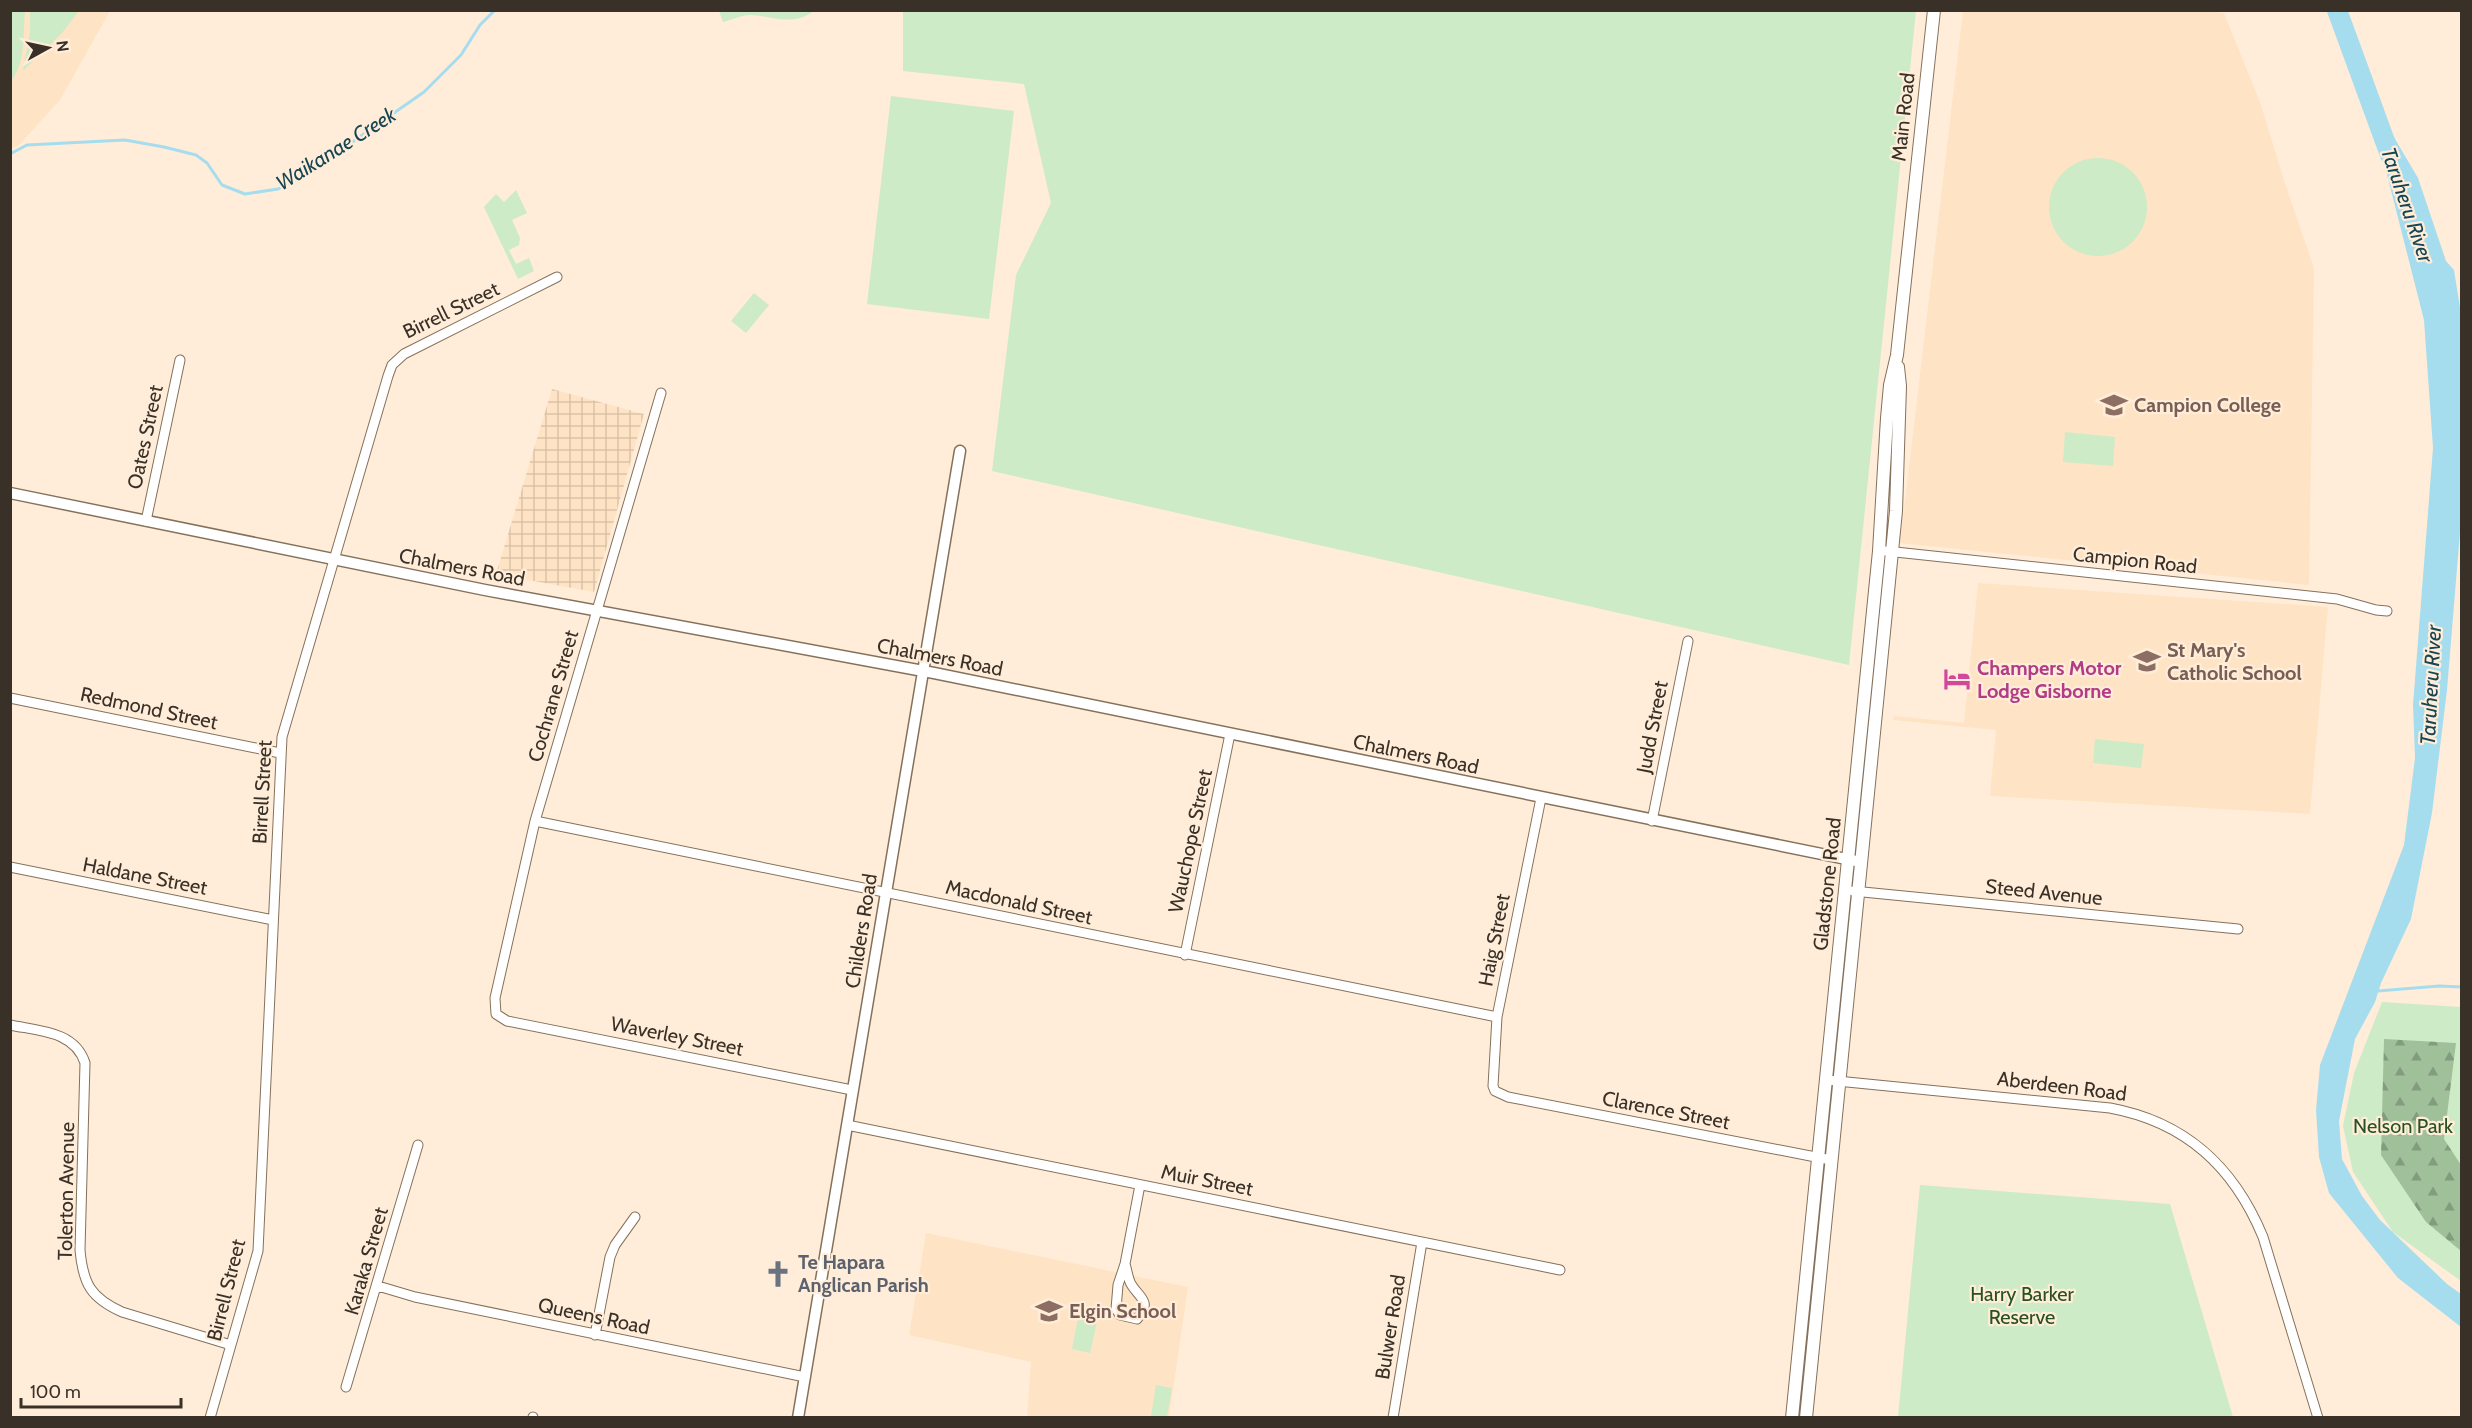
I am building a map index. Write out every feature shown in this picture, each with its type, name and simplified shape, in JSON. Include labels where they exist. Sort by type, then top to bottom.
[{"type":"main road","name":"Main Road","points":[[1911,228],[1934,10]]},
{"type":"main road","name":"Gladstone Road","points":[[1792,1418],[1858,892],[1855,861],[1886,551],[1896,511],[1900,386],[1897,355],[1911,228]]},
{"type":"main road","name":"Gladstone Road","points":[[1833,1081],[1845,891],[1855,861]]},
{"type":"main road","name":"Gladstone Road","points":[[1806,1418],[1825,1160]]},
{"type":"street","name":"Birrell Street","points":[[210,1418],[258,1251],[280,753],[285,723],[392,365],[397,358],[557,278]]},
{"type":"street","name":"Oates Street","points":[[146,521],[180,360]]},
{"type":"street","name":"Cochrane Street","points":[[496,1014],[495,998],[535,821],[661,393]]},
{"type":"street","name":"Childers Road","points":[[798,1418],[960,451]]},
{"type":"street","name":"Chalmers Road","points":[[10,493],[596,611],[922,671],[1855,861]]},
{"type":"street","name":"Campion Road","points":[[1886,551],[1962,561],[2337,599],[2387,611]]},
{"type":"street","name":"Judd Street","points":[[1652,821],[1688,640]]},
{"type":"street","name":"Redmond Street","points":[[10,698],[280,753]]},
{"type":"street","name":"Wauchope Street","points":[[1185,955],[1230,734]]},
{"type":"street","name":"Haig Street","points":[[1496,1091],[1493,1086],[1492,1068],[1497,1017],[1541,798]]},
{"type":"street","name":"Macdonald Street","points":[[535,821],[1497,1017]]},
{"type":"street","name":"Haldane Street","points":[[10,867],[273,920]]},
{"type":"street","name":"Steed Avenue","points":[[1845,891],[2238,930]]},
{"type":"street","name":"Waverley Street","points":[[496,1014],[507,1021],[852,1090]]},
{"type":"street","name":"Tolerton Avenue","points":[[10,1025],[68,1038],[82,1054],[85,1063],[80,1250],[86,1283],[95,1296],[106,1305],[122,1312],[231,1345]]},
{"type":"street","name":"Aberdeen Road","points":[[1833,1081],[2110,1108],[2151,1119],[2189,1140],[2210,1156],[2251,1208],[2263,1237],[2318,1418]]},
{"type":"street","name":"Clarence Street","points":[[1496,1091],[1508,1097],[1825,1160]]},
{"type":"street","name":"Muir Street","points":[[847,1125],[1560,1270]]},
{"type":"street","name":"Karaka Street","points":[[346,1387],[378,1286],[418,1144]]},
{"type":"street","points":[[1125,1264],[1131,1284],[1142,1295],[1145,1304],[1143,1312],[1137,1319],[1120,1316],[1116,1309],[1118,1285],[1125,1264],[1140,1185]]},
{"type":"street","points":[[595,1335],[610,1257],[615,1245],[635,1217]]},
{"type":"street","name":"Bulwer Road","points":[[1393,1418],[1422,1242]]},
{"type":"street","name":"Queens Road","points":[[378,1286],[415,1297],[805,1377]]},
{"type":"shaded area","name":"Campion College","points":[[2202,10],[2224,13],[2260,102],[2314,268],[2309,585],[1900,543],[1963,11]]},
{"type":"shaded area","points":[[11,11],[110,11],[60,100],[20,144],[11,149]]},
{"type":"shaded area","points":[[552,389],[644,414],[594,592],[496,574]]},
{"type":"shaded area","name":"St Mary's Catholic School","points":[[1978,583],[2328,607],[2310,814],[1990,796],[1996,730],[1893,720],[1894,716],[1964,723]]},
{"type":"shaded area","name":"Elgin School","points":[[926,1233],[1188,1287],[1169,1417],[1027,1417],[1031,1362],[909,1335]]},
{"type":"green space","points":[[11,10],[25,11],[21,57],[16,74],[11,81]]},
{"type":"green space","points":[[719,10],[814,11],[798,19],[790,20],[750,15],[723,22]]},
{"type":"green space","points":[[30,11],[79,11],[62,33],[23,71],[30,32]]},
{"type":"green space","points":[[903,11],[1916,11],[1849,665],[992,471],[1016,275],[1051,203],[1024,84],[903,71]]},
{"type":"green space","points":[[891,96],[1014,111],[989,319],[867,304]]},
{"type":"green space","points":[[2098,158],[2117,162],[2132,173],[2143,188],[2147,207],[2143,226],[2132,241],[2117,252],[2098,256],[2079,252],[2064,241],[2053,226],[2049,207],[2053,188],[2064,173],[2079,162]]},
{"type":"green space","points":[[516,190],[527,213],[512,220],[520,238],[519,245],[509,250],[516,264],[529,258],[534,271],[518,279],[484,207],[496,194],[504,202]]},
{"type":"green space","points":[[754,293],[769,305],[746,333],[731,321]]},
{"type":"green space","points":[[2065,432],[2115,437],[2113,466],[2063,462]]},
{"type":"green space","points":[[2095,739],[2144,744],[2141,768],[2093,763]]},
{"type":"green space","name":"Nelson Park","points":[[2382,1002],[2461,1007],[2461,1281],[2393,1232],[2353,1172],[2343,1126],[2354,1073]]},
{"type":"green space","points":[[2384,1039],[2456,1043],[2444,1139],[2461,1165],[2461,1251],[2426,1222],[2381,1155]]},
{"type":"green space","name":"Harry Barker Reserve","points":[[1920,1185],[2170,1204],[2233,1417],[1898,1417]]},
{"type":"green space","points":[[1079,1313],[1098,1317],[1090,1353],[1072,1349]]},
{"type":"green space","points":[[1156,1385],[1172,1388],[1167,1417],[1151,1416]]},
{"type":"water","points":[[2382,117],[2418,178],[2446,261],[2454,270],[2462,320],[2462,508],[2447,690],[2432,813],[2411,919],[2381,983],[2375,1002],[2355,1039],[2339,1121],[2342,1159],[2362,1196],[2380,1220],[2447,1284],[2461,1294],[2461,1327],[2398,1278],[2329,1193],[2319,1157],[2316,1110],[2320,1065],[2404,845],[2415,758],[2413,705],[2433,448],[2424,320],[2379,143]]},
{"type":"waterway","name":"Waikanae Creek","points":[[10,154],[27,145],[125,140],[196,155],[207,163],[222,185],[245,194],[278,189],[305,175],[424,92],[461,55],[480,25],[495,10]]},
{"type":"waterway","name":"Taruheru River","points":[[2337,10],[2390,155]]},
{"type":"waterway","points":[[2378,991],[2439,986],[2462,987]]},
{"type":"place","name":"Campion College","points":[[2114,405]]},
{"type":"place","name":"St Mary's Catholic School","points":[[2147,661]]},
{"type":"place","name":"Champers Motor Lodge Gisborne","points":[[1957,679]]},
{"type":"place","name":"Te Hapara Anglican Parish","points":[[778,1274]]},
{"type":"place","name":"Elgin School","points":[[1049,1311]]}]
